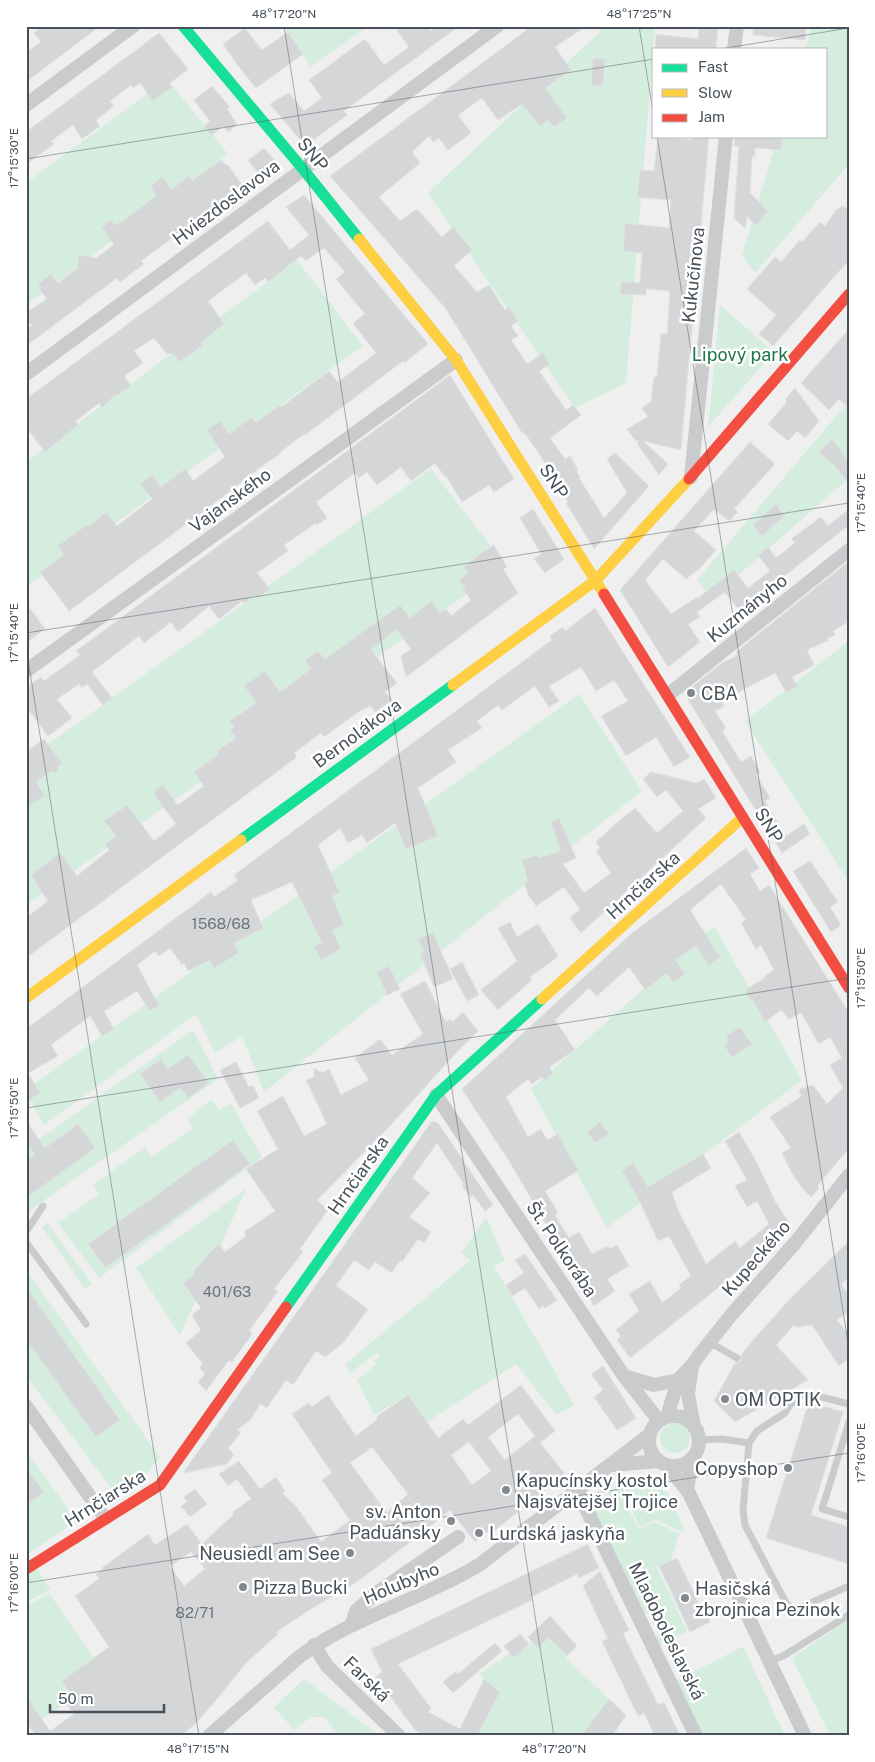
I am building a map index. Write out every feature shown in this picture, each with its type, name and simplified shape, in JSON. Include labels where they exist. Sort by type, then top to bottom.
[{"type":"street","points":[[26,105],[133,26]]},
{"type":"street","name":"SNP","points":[[183,26],[303,169],[456,360],[668,695],[849,988]]},
{"type":"street","name":"Hviezdoslavova","points":[[26,374],[496,26]]},
{"type":"street","points":[[734,48],[737,26]]},
{"type":"street","name":"Kukučínova","points":[[691,477],[726,138]]},
{"type":"street","name":"Bernolákova","points":[[26,998],[596,580],[691,477],[849,294]]},
{"type":"street","name":"Vajanského","points":[[26,671],[456,360]]},
{"type":"street","name":"Kuzmányho","points":[[668,695],[849,550]]},
{"type":"street","name":"Hrnčiarska","points":[[26,1569],[160,1485],[436,1096],[743,817]]},
{"type":"street","name":"Št. Polkorába","points":[[436,1096],[624,1376],[663,1419]]},
{"type":"street","name":"Kupeckého","points":[[663,1419],[678,1380],[692,1365],[708,1342],[795,1243],[849,1175]]},
{"type":"street","name":"Kupeckého","points":[[692,1365],[688,1394],[696,1434]]},
{"type":"street","points":[[624,1376],[654,1384],[678,1380]]},
{"type":"street","points":[[28,1412],[105,1518]]},
{"type":"street","points":[[687,1489],[693,1457],[696,1452],[696,1434],[685,1419],[673,1416],[663,1419],[653,1427],[649,1435],[649,1446],[654,1457],[663,1463],[687,1489],[805,1736]]},
{"type":"street","name":"Holubyho","points":[[209,1736],[314,1646],[352,1624],[452,1581],[479,1565],[649,1435]]},
{"type":"street","points":[[610,1465],[663,1463],[673,1466],[684,1464],[693,1457]]},
{"type":"street","name":"Mladoboleslavská","points":[[577,1490],[696,1736]]},
{"type":"street","points":[[352,1624],[356,1611],[375,1594],[458,1537]]},
{"type":"street","name":"Farská","points":[[314,1646],[327,1666],[399,1736]]},
{"type":"lane","points":[[26,1232],[43,1206]]},
{"type":"lane","points":[[26,1242],[86,1324]]},
{"type":"lane","points":[[708,1342],[737,1358]]},
{"type":"lane","points":[[849,1404],[809,1394],[802,1395],[790,1405],[785,1413],[757,1431],[750,1443],[743,1510],[745,1525],[786,1603],[792,1608],[801,1607],[849,1586]]},
{"type":"lane","points":[[849,1422],[822,1509],[849,1517]]},
{"type":"lane","points":[[696,1434],[722,1440],[750,1443]]},
{"type":"lane","points":[[769,1661],[783,1656],[849,1615]]},
{"type":"green space","points":[[283,26],[368,26],[311,67]]},
{"type":"green space","points":[[606,26],[655,26],[626,383],[575,408],[428,193]]},
{"type":"green space","points":[[812,26],[849,26],[849,164],[755,273],[742,255],[777,138],[828,138],[828,48],[805,48]]},
{"type":"green space","points":[[167,79],[228,154],[26,305],[26,183]]},
{"type":"green space","points":[[297,260],[363,346],[26,587],[26,462]]},
{"type":"green space","name":"Lipový park","points":[[720,305],[774,352],[708,427]]},
{"type":"green space","points":[[849,401],[849,478],[711,599],[697,580]]},
{"type":"green space","points":[[431,469],[506,566],[26,905],[26,760]]},
{"type":"green space","points":[[849,641],[849,882],[745,721]]},
{"type":"green space","points":[[579,694],[642,791],[264,1092],[242,1036],[215,1053],[196,1014],[44,1125],[26,1095],[26,1090]]},
{"type":"green space","points":[[714,926],[802,1080],[607,1228],[531,1089]]},
{"type":"green space","points":[[193,1030],[218,1079],[26,1213],[26,1149]]},
{"type":"green space","points":[[211,1100],[219,1110],[231,1104],[262,1157],[99,1278],[58,1223],[99,1194],[93,1185],[145,1147],[152,1157],[193,1128],[187,1119]]},
{"type":"green space","points":[[246,1189],[180,1335],[136,1268]]},
{"type":"green space","points":[[485,1219],[487,1219],[505,1261],[494,1266],[574,1405],[556,1415],[516,1364],[427,1422],[408,1395],[374,1415],[357,1380],[376,1364],[374,1361],[380,1356],[377,1353],[350,1373],[345,1364],[470,1261],[461,1253]]},
{"type":"green space","points":[[47,1222],[92,1284],[85,1289],[42,1227]]},
{"type":"green space","points":[[26,1270],[160,1457],[148,1472],[116,1494],[26,1376]]},
{"type":"green space","points":[[675,1423],[686,1427],[690,1438],[686,1449],[675,1453],[664,1449],[660,1438],[664,1427]]},
{"type":"green space","points":[[26,1451],[77,1521],[26,1555]]},
{"type":"green space","points":[[648,1479],[668,1494],[684,1528],[682,1532],[656,1520],[640,1527],[623,1493],[620,1494],[639,1529],[655,1522],[679,1534],[671,1560],[657,1567],[687,1631],[658,1646],[654,1638],[663,1633],[652,1611],[643,1615],[589,1507],[618,1485]]},
{"type":"green space","points":[[37,1568],[50,1589],[26,1603],[26,1576]]},
{"type":"green space","points":[[49,1593],[107,1677],[26,1729],[26,1607]]},
{"type":"green space","points":[[849,1619],[849,1736],[830,1736],[792,1658]]},
{"type":"green space","points":[[549,1638],[567,1656],[566,1658],[609,1699],[581,1736],[477,1736],[500,1692],[480,1674],[496,1661],[498,1663],[509,1653],[513,1657],[532,1642],[538,1648]]},
{"type":"green space","points":[[740,1648],[744,1648],[785,1736],[702,1736],[673,1682]]},
{"type":"green space","points":[[304,1679],[380,1736],[340,1736],[324,1717],[311,1717],[294,1730],[274,1707]]},
{"type":"building","points":[[43,26],[100,26],[26,82],[26,53],[41,42],[34,33]]},
{"type":"building","points":[[394,26],[427,26],[431,31],[439,26],[459,26],[344,111],[347,115],[305,146],[270,104],[289,93],[304,111],[322,98],[309,80],[365,39],[384,65],[409,47]]},
{"type":"building","points":[[532,26],[586,26],[555,47],[571,70],[545,88],[567,118],[554,127],[548,120],[540,126],[522,104],[498,120],[482,98],[458,115],[471,133],[448,150],[439,138],[433,142],[429,136],[412,152],[420,163],[379,197],[400,221],[417,209],[442,237],[453,227],[472,250],[454,266],[477,292],[489,285],[505,310],[509,307],[518,321],[511,326],[518,336],[511,340],[527,364],[543,353],[550,364],[539,371],[566,410],[573,405],[581,415],[550,438],[565,459],[570,456],[578,470],[576,471],[579,478],[604,518],[627,493],[607,459],[615,453],[649,486],[594,549],[566,503],[568,502],[550,470],[524,432],[522,433],[446,309],[330,176]]},
{"type":"building","points":[[699,26],[718,26],[716,48],[655,48],[656,34],[698,39]]},
{"type":"building","points":[[753,26],[806,28],[805,40],[753,35]]},
{"type":"building","points":[[245,28],[262,50],[288,32],[303,54],[256,88],[223,44]]},
{"type":"building","points":[[159,33],[188,69],[169,84],[172,87],[153,101],[140,83],[133,88],[131,85],[110,101],[114,106],[96,120],[100,126],[82,139],[73,125],[51,141],[54,144],[26,164],[26,132]]},
{"type":"building","points":[[593,58],[605,59],[603,86],[591,85]]},
{"type":"building","points":[[212,86],[230,107],[227,109],[237,124],[228,132],[223,126],[212,135],[204,126],[210,121],[194,100]]},
{"type":"building","points":[[658,138],[691,140],[692,138],[709,138],[681,450],[643,441],[668,464],[659,475],[637,443],[639,441],[635,440],[627,429],[648,417],[642,408],[651,402],[654,377],[657,377],[661,334],[667,334],[670,291],[646,289],[646,295],[620,294],[621,282],[640,283],[642,253],[623,251],[625,223],[669,228],[671,200],[637,197],[640,170],[654,171]]},
{"type":"building","points":[[735,138],[782,138],[781,150],[755,148],[755,157],[752,156],[750,193],[768,211],[756,226],[747,216],[745,228],[734,218],[739,146],[734,146]]},
{"type":"building","points":[[264,148],[276,162],[259,174],[248,160]]},
{"type":"building","points":[[221,160],[227,164],[243,186],[141,261],[144,264],[120,282],[117,278],[26,346],[26,330],[32,326],[26,318],[26,313],[47,299],[38,284],[51,274],[58,283],[77,268],[79,255],[96,258],[114,245],[102,227],[111,220],[115,225],[122,222],[156,196],[151,186],[162,177],[172,189],[189,176],[192,181]]},
{"type":"building","points":[[304,195],[428,344],[304,434],[280,454],[69,611],[40,572],[64,555],[58,546],[106,512],[117,526],[152,499],[140,484],[152,475],[161,487],[185,469],[193,481],[225,457],[207,430],[220,421],[229,434],[252,417],[256,423],[329,371],[338,382],[376,353],[353,323],[365,314],[336,279],[345,272],[324,248],[306,261],[301,256],[268,282],[265,278],[255,285],[246,273],[208,301],[224,324],[201,342],[203,345],[179,362],[172,353],[170,355],[169,353],[167,354],[154,338],[134,351],[143,363],[124,376],[131,386],[115,395],[102,408],[99,403],[76,421],[78,425],[45,452],[26,427],[26,399],[268,221],[290,250],[309,235],[286,207]]},
{"type":"building","points":[[843,206],[849,211],[849,260],[773,346],[759,334],[776,315],[747,289],[775,257],[781,262],[800,240],[802,242],[820,222],[825,226],[836,210]]},
{"type":"building","points":[[849,329],[849,408],[839,399],[829,410],[801,383]]},
{"type":"building","points":[[450,375],[514,479],[494,492],[489,485],[462,502],[446,476],[435,463],[411,481],[401,467],[377,485],[367,472],[359,478],[355,473],[316,502],[327,518],[317,525],[316,523],[284,545],[288,551],[257,573],[270,589],[257,598],[255,595],[244,603],[242,601],[219,619],[209,606],[178,632],[171,622],[144,643],[139,636],[92,672],[112,698],[103,705],[87,684],[82,688],[79,684],[57,699],[72,718],[48,736],[26,706],[26,688],[41,677],[44,681],[80,655],[76,651]]},
{"type":"building","points":[[795,388],[819,421],[805,438],[797,431],[788,441],[768,424],[787,402],[785,400]]},
{"type":"building","points":[[832,439],[849,462],[849,484],[836,467],[819,452]]},
{"type":"building","points":[[750,442],[775,464],[734,509],[738,512],[729,521],[714,509],[694,531],[716,550],[700,568],[686,579],[663,559],[645,580],[671,614],[698,598],[734,570],[748,588],[770,571],[758,555],[768,547],[776,558],[795,543],[791,539],[821,517],[828,526],[849,509],[849,525],[740,611],[725,592],[697,612],[700,617],[688,624],[700,642],[668,667],[620,590]]},
{"type":"building","points":[[776,504],[784,516],[762,536],[753,525]]},
{"type":"building","points":[[533,509],[564,559],[545,573],[534,559],[541,554],[520,518]]},
{"type":"building","points":[[494,545],[507,567],[503,569],[518,593],[406,677],[401,656],[411,649],[396,629],[371,650],[397,683],[385,692],[392,700],[375,712],[371,706],[361,710],[324,737],[321,733],[294,753],[297,757],[26,958],[26,918],[48,901],[31,875],[60,853],[77,876],[109,850],[105,844],[116,836],[104,821],[127,805],[154,841],[176,824],[155,796],[155,791],[163,785],[178,805],[204,786],[194,772],[219,754],[217,751],[236,738],[230,730],[234,727],[229,721],[257,703],[244,686],[265,671],[280,692],[311,669],[305,660],[318,651],[325,659],[400,605],[410,618],[432,601],[440,613],[446,609],[451,616],[471,600],[459,580],[468,573],[464,567]]},
{"type":"building","points":[[849,561],[849,621],[833,631],[835,635],[827,638],[829,640],[807,650],[814,665],[792,677],[798,687],[786,692],[775,673],[722,701],[724,706],[715,711],[726,728],[722,731],[741,762],[751,756],[760,772],[756,775],[770,798],[765,801],[786,836],[804,824],[810,834],[782,853],[684,693],[722,663],[738,655],[736,652]]},
{"type":"building","points":[[26,603],[45,629],[26,643]]},
{"type":"building","points":[[595,608],[690,757],[674,767],[656,737],[626,756],[601,716],[628,701],[614,680],[596,691],[581,667],[549,686],[559,701],[549,707],[535,686],[502,710],[498,705],[477,721],[482,728],[448,750],[456,762],[418,788],[438,836],[406,849],[395,823],[367,843],[362,835],[348,843],[340,828],[318,845],[340,893],[332,896],[344,925],[332,930],[341,949],[321,960],[314,946],[322,943],[292,882],[251,900],[263,928],[234,943],[239,953],[214,968],[210,960],[188,971],[184,963],[182,965],[170,948],[159,956],[155,951],[137,965],[159,1006],[150,1011],[137,991],[104,1011],[114,1029],[102,1036],[90,1016],[51,1045],[58,1056],[28,1073],[40,1093],[26,1102],[26,1029],[211,892],[214,897],[238,880],[234,875],[552,640],[550,636],[563,627],[565,631]]},
{"type":"building","points":[[44,739],[62,763],[58,766],[57,773],[51,771],[36,782],[45,795],[26,808],[26,752]]},
{"type":"building","points":[[651,772],[697,783],[704,779],[716,798],[698,809],[706,818],[581,933],[570,918],[580,909],[564,887],[536,906],[529,896],[524,883],[528,882],[522,860],[537,855],[539,858],[561,851],[551,822],[559,818],[576,858],[563,864],[584,893],[611,873],[596,851],[600,848],[596,842],[612,827],[635,808],[657,833],[683,811],[666,790],[657,797],[643,779]]},
{"type":"building","points":[[746,848],[759,868],[750,874],[760,891],[769,885],[849,1013],[849,1148],[817,1186],[819,1188],[811,1197],[792,1173],[782,1153],[791,1148],[770,1117],[802,1096],[799,1092],[800,1089],[813,1085],[827,1104],[843,1088],[830,1065],[842,1058],[830,1037],[819,1044],[801,1013],[789,1019],[781,1010],[765,1022],[745,990],[774,970],[761,945],[756,949],[741,923],[746,920],[721,884],[690,910],[720,957],[709,965],[696,946],[675,960],[685,974],[673,982],[667,973],[645,990],[629,967],[597,996],[589,988],[555,1020],[575,1050],[549,1067],[554,1073],[545,1080],[542,1077],[532,1084],[528,1079],[506,1097],[528,1137],[541,1129],[547,1140],[558,1134],[579,1170],[545,1191],[558,1213],[555,1215],[569,1238],[579,1232],[592,1254],[605,1247],[611,1248],[617,1245],[629,1266],[607,1279],[615,1291],[594,1306],[509,1161],[462,1089],[631,934]]},
{"type":"building","points":[[810,861],[838,902],[830,907],[841,925],[831,932],[793,871]]},
{"type":"building","points":[[510,922],[517,937],[538,924],[558,956],[529,977],[532,980],[498,1010],[481,990],[517,961],[498,928]]},
{"type":"building","points":[[433,933],[453,979],[434,987],[420,953],[424,952],[418,939]]},
{"type":"building","points":[[462,962],[479,995],[467,1001],[450,969]]},
{"type":"building","points":[[389,966],[400,989],[387,995],[377,972]]},
{"type":"building","points":[[425,981],[446,1022],[450,1019],[452,1022],[463,1012],[478,1031],[387,1129],[317,1200],[328,1210],[300,1249],[303,1252],[274,1289],[278,1291],[249,1331],[252,1334],[232,1362],[229,1360],[206,1391],[198,1382],[205,1374],[199,1367],[203,1364],[186,1343],[201,1330],[192,1315],[201,1308],[183,1283],[195,1274],[193,1272],[219,1244],[225,1252],[246,1236],[244,1232],[275,1211],[246,1169],[278,1149],[257,1111],[283,1096],[304,1136],[327,1124],[306,1080],[314,1077],[314,1068],[322,1073],[329,1069],[341,1095],[369,1080],[355,1058],[380,1039],[392,1055],[423,1034],[400,994]]},
{"type":"building","points":[[740,1027],[752,1044],[732,1057],[724,1045],[729,1042],[726,1036]]},
{"type":"building","points":[[188,1055],[209,1083],[188,1098],[180,1088],[160,1102],[140,1074],[161,1059],[168,1069]]},
{"type":"building","points":[[236,1062],[249,1087],[253,1085],[259,1098],[240,1108],[220,1070]]},
{"type":"building","points":[[26,1121],[45,1148],[78,1124],[95,1148],[26,1198],[26,1161],[35,1155],[26,1142]]},
{"type":"building","points":[[432,1121],[438,1123],[493,1205],[485,1211],[473,1195],[471,1197],[462,1186],[464,1184],[437,1143],[412,1178],[430,1193],[409,1217],[431,1232],[424,1243],[418,1239],[402,1262],[400,1260],[392,1273],[375,1262],[369,1270],[354,1260],[336,1286],[368,1309],[343,1343],[325,1357],[316,1351],[293,1385],[286,1380],[267,1408],[260,1404],[251,1419],[237,1430],[241,1433],[228,1448],[234,1455],[227,1464],[183,1473]]},
{"type":"building","points":[[600,1122],[609,1134],[595,1143],[587,1132]]},
{"type":"building","points":[[739,1132],[756,1161],[776,1203],[790,1224],[713,1292],[630,1358],[617,1340],[621,1336],[616,1330],[639,1311],[629,1294],[650,1281],[662,1303],[681,1288],[679,1285],[691,1276],[669,1236],[658,1241],[640,1202],[622,1171],[633,1163],[648,1187],[703,1154],[711,1168],[672,1192],[678,1210],[706,1264],[735,1241],[740,1248],[769,1224],[757,1201],[747,1207],[735,1186],[747,1180],[725,1141]]},
{"type":"building","points":[[233,1140],[250,1164],[105,1268],[88,1244]]},
{"type":"building","points":[[849,1241],[849,1277],[841,1284],[849,1295],[849,1311],[837,1320],[849,1336],[849,1358],[839,1366],[812,1325],[797,1327],[794,1325],[776,1345],[808,1380],[735,1422],[714,1401],[735,1363],[741,1361],[741,1355],[790,1299]]},
{"type":"building","points":[[525,1254],[557,1300],[545,1308],[543,1306],[539,1309],[525,1288],[512,1296],[506,1285],[524,1273],[515,1260]]},
{"type":"building","points":[[26,1287],[120,1420],[96,1437],[26,1339]]},
{"type":"building","points":[[603,1366],[636,1418],[617,1430],[594,1397],[603,1390],[591,1374]]},
{"type":"building","points":[[521,1385],[555,1431],[540,1443],[565,1474],[489,1535],[487,1532],[475,1542],[450,1510],[355,1583],[276,1632],[278,1634],[245,1664],[196,1723],[181,1736],[36,1736],[26,1722],[26,1696],[50,1731],[74,1714],[65,1702],[73,1697],[62,1681],[109,1647],[75,1596],[99,1579],[96,1574],[102,1568],[148,1534],[155,1545],[187,1524],[202,1544],[234,1514],[233,1512],[251,1499],[237,1479],[228,1486],[219,1474],[239,1461],[260,1489],[276,1477],[285,1491],[282,1493],[295,1505],[321,1542],[350,1520],[322,1480],[332,1473],[292,1414],[309,1403],[312,1407],[328,1395],[356,1436],[378,1419],[376,1417],[408,1395],[438,1438],[463,1419],[468,1425]],"holes":[[[518,1414],[535,1436],[505,1460],[488,1437]],[[469,1442],[491,1471],[472,1485],[451,1455]],[[372,1447],[408,1494],[387,1513],[350,1463]],[[191,1552],[205,1569],[184,1586],[170,1566]]]},
{"type":"building","points":[[809,1402],[843,1412],[811,1515],[849,1527],[849,1564],[766,1538]]},
{"type":"building","points":[[26,1469],[44,1492],[26,1505]]},
{"type":"building","points":[[195,1489],[207,1504],[190,1517],[181,1506],[187,1502],[184,1497]]},
{"type":"building","points":[[588,1544],[599,1568],[579,1578],[577,1574],[531,1597],[532,1600],[398,1664],[431,1708],[428,1712],[460,1729],[484,1679],[500,1692],[477,1736],[425,1736],[415,1730],[376,1677],[382,1672],[371,1649]]},
{"type":"building","name":"Hasičská zbrojnica Pezinok","points":[[677,1558],[704,1614],[707,1614],[710,1622],[690,1632],[659,1566]]},
{"type":"building","points":[[600,1571],[629,1630],[623,1633],[631,1650],[658,1705],[664,1702],[680,1736],[655,1736],[644,1713],[638,1716],[602,1641],[608,1639],[583,1586]]},
{"type":"building","points":[[550,1616],[577,1646],[567,1656],[549,1638],[538,1648],[528,1637]]},
{"type":"building","points":[[520,1634],[529,1644],[513,1658],[504,1646]]},
{"type":"building","points":[[495,1643],[502,1651],[453,1693],[443,1682],[456,1671],[458,1674]]},
{"type":"building","points":[[609,1699],[626,1715],[612,1736],[581,1736]]},
{"type":"traffic: fast","points":[[183,26],[359,239]]},
{"type":"traffic: fast","points":[[241,840],[453,685]]},
{"type":"traffic: fast","points":[[286,1307],[436,1095],[542,999]]},
{"type":"traffic: slow","points":[[359,239],[456,360],[604,594]]},
{"type":"traffic: slow","points":[[453,685],[596,580],[689,479]]},
{"type":"traffic: slow","points":[[542,999],[743,817]]},
{"type":"traffic: slow","points":[[26,998],[241,840]]},
{"type":"traffic: jam","points":[[689,479],[849,294]]},
{"type":"traffic: jam","points":[[604,594],[849,988]]},
{"type":"traffic: jam","points":[[26,1569],[160,1485],[286,1307]]},
{"type":"place","name":"CBA","points":[[691,693]]},
{"type":"place","name":"OM OPTIK","points":[[725,1399]]},
{"type":"place","name":"Copyshop","points":[[788,1468]]},
{"type":"place","name":"Kapucínsky kostol Najsvätejšej Trojice","points":[[506,1490]]},
{"type":"place","name":"sv. Anton Paduánsky","points":[[451,1521]]},
{"type":"place","name":"Lurdská jaskyňa","points":[[479,1533]]},
{"type":"place","name":"Neusiedl am See","points":[[350,1553]]},
{"type":"place","name":"Pizza Bucki","points":[[243,1587]]},
{"type":"place","name":"Hasičská zbrojnica Pezinok","points":[[685,1598]]}]
